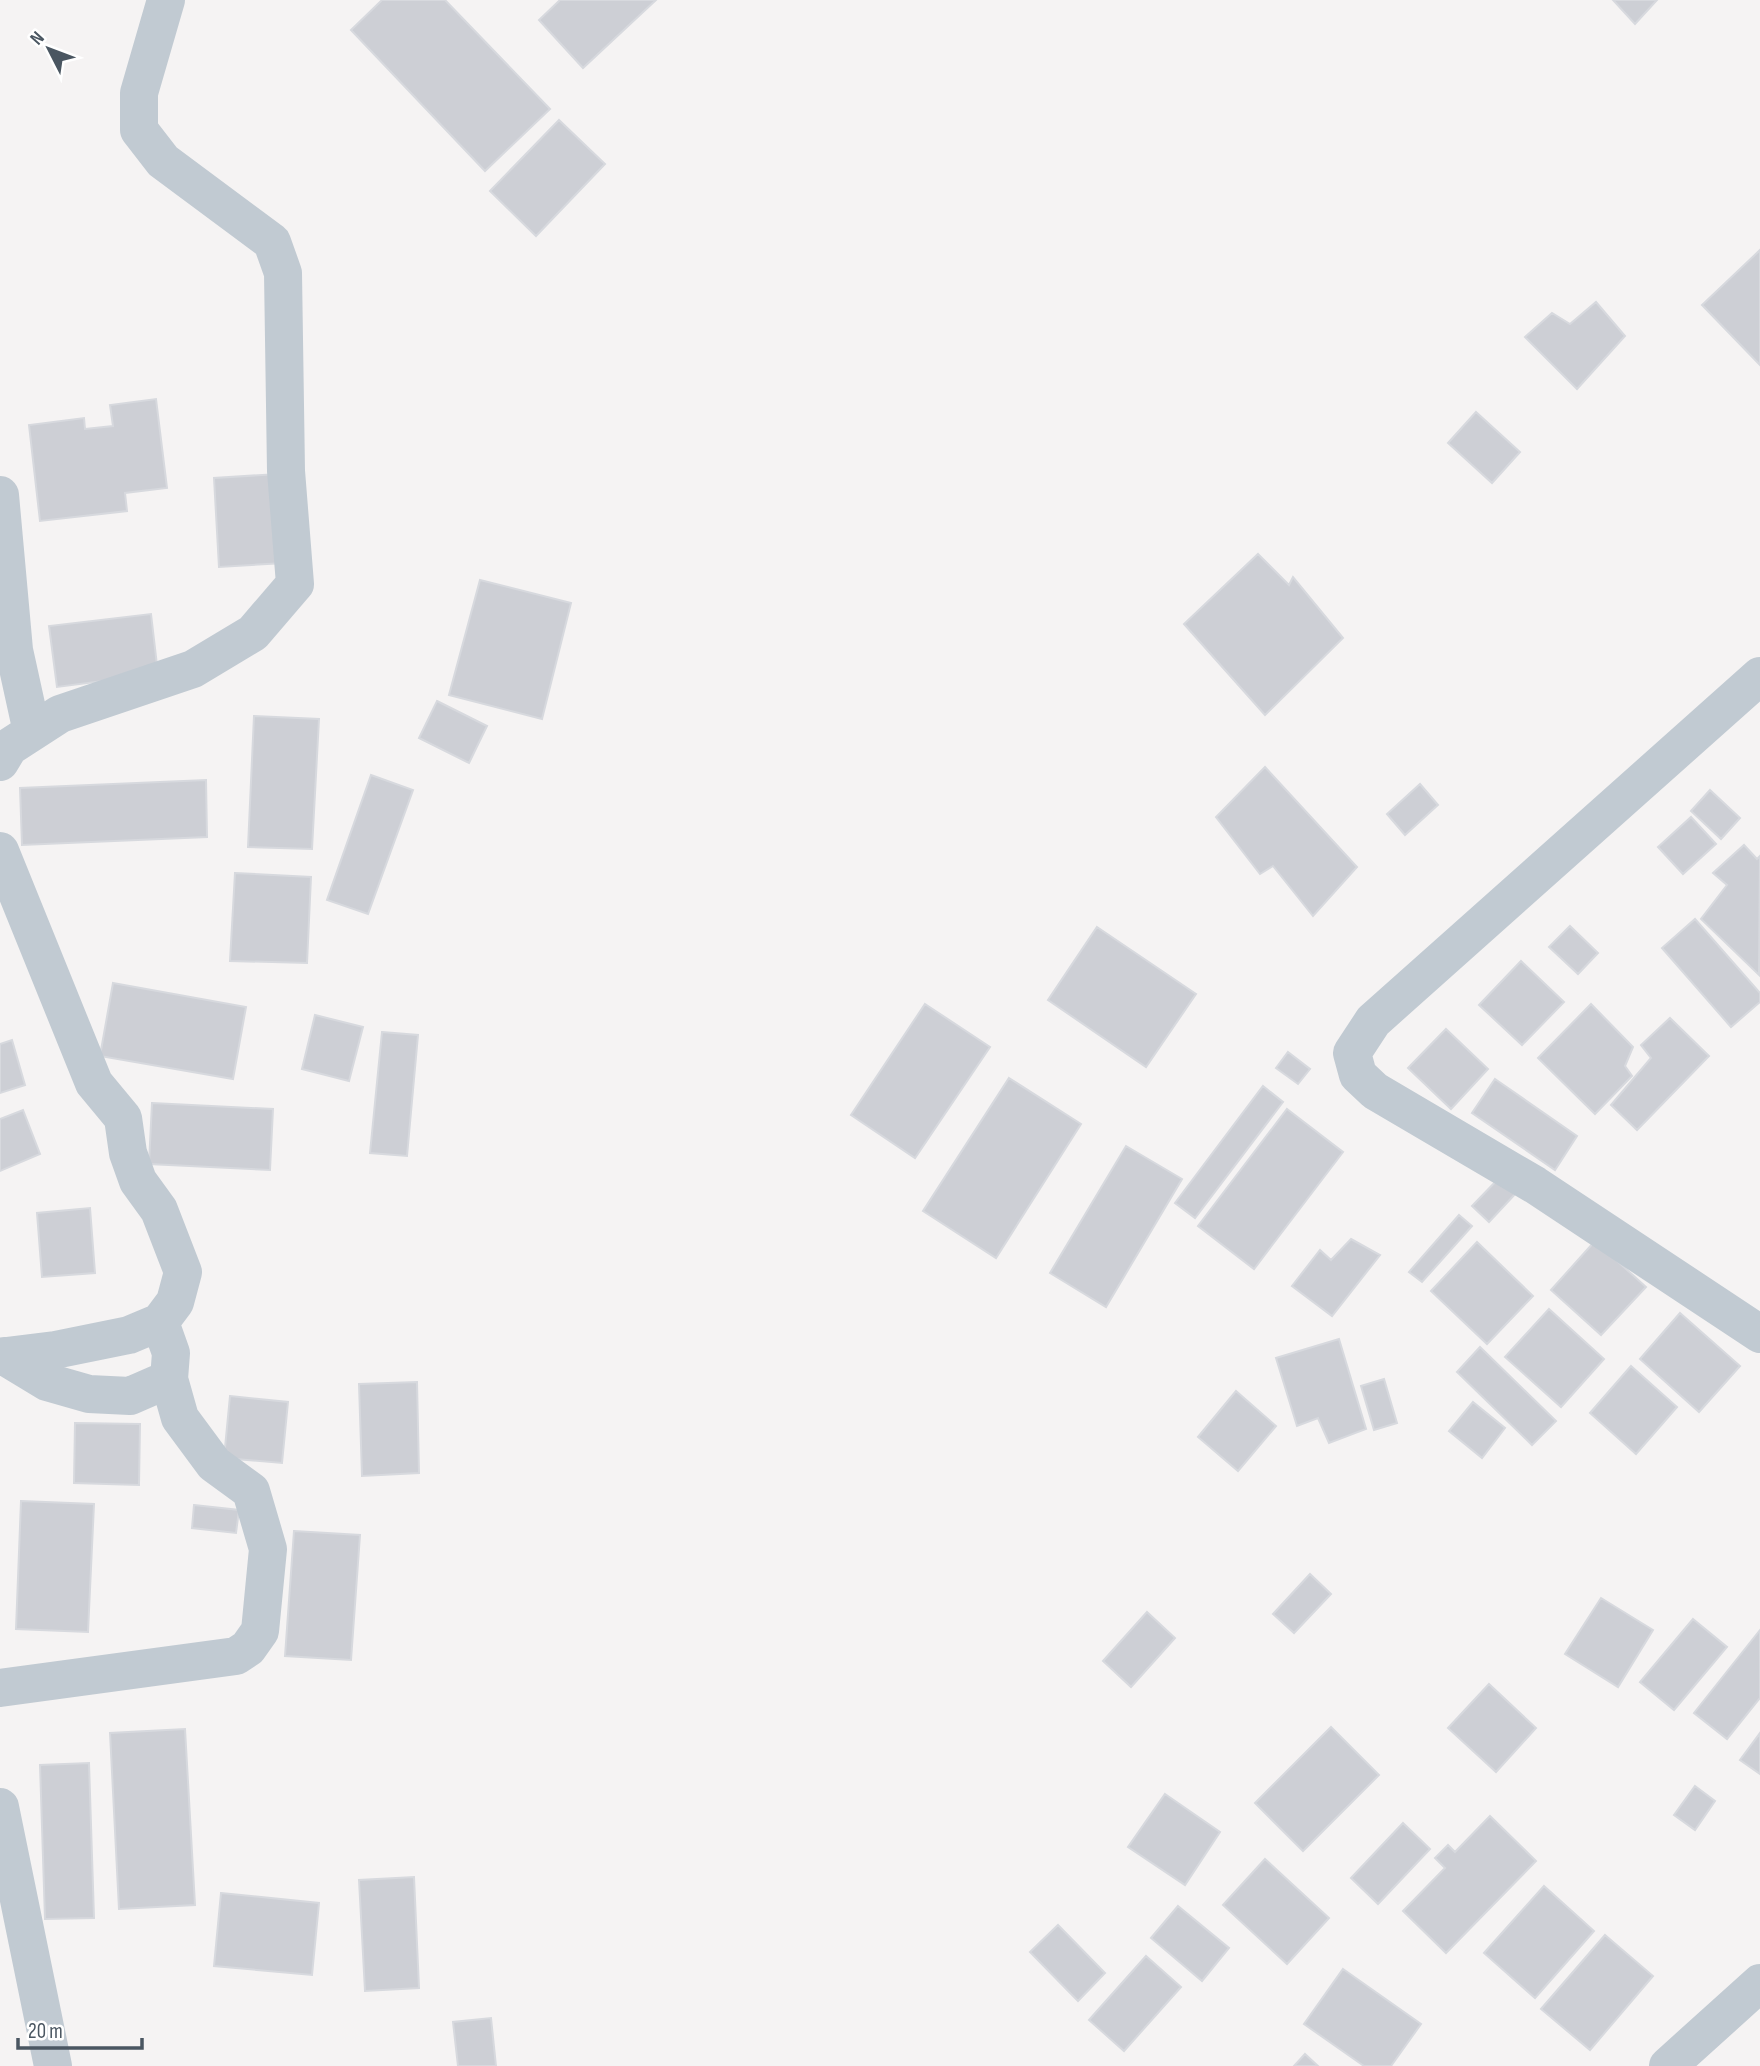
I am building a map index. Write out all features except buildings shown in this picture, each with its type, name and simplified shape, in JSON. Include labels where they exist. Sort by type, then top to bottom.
[{"type":"street","points":[[0,762],[9,747],[60,714],[193,669],[253,633],[296,584],[286,471],[283,273],[272,242],[163,161],[139,130],[139,93],[166,0]]},
{"type":"street","points":[[0,495],[14,650],[32,732]]},
{"type":"street","points":[[1760,676],[1373,1021],[1352,1053],[1358,1075],[1376,1090],[1535,1185],[1760,1334]]},
{"type":"street","points":[[0,851],[94,1083],[123,1118],[128,1153],[138,1181],[159,1209],[183,1272],[175,1302],[160,1322],[130,1335],[55,1350],[2,1356]]},
{"type":"street","points":[[0,1688],[236,1656],[248,1648],[260,1631],[268,1549],[251,1491],[214,1464],[180,1418],[169,1379],[171,1353],[160,1322]]},
{"type":"street","points":[[2,1356],[47,1382],[89,1394],[130,1396],[169,1379]]},
{"type":"street","points":[[0,1807],[54,2066]]},
{"type":"street","points":[[1668,2066],[1760,1983]]}]
